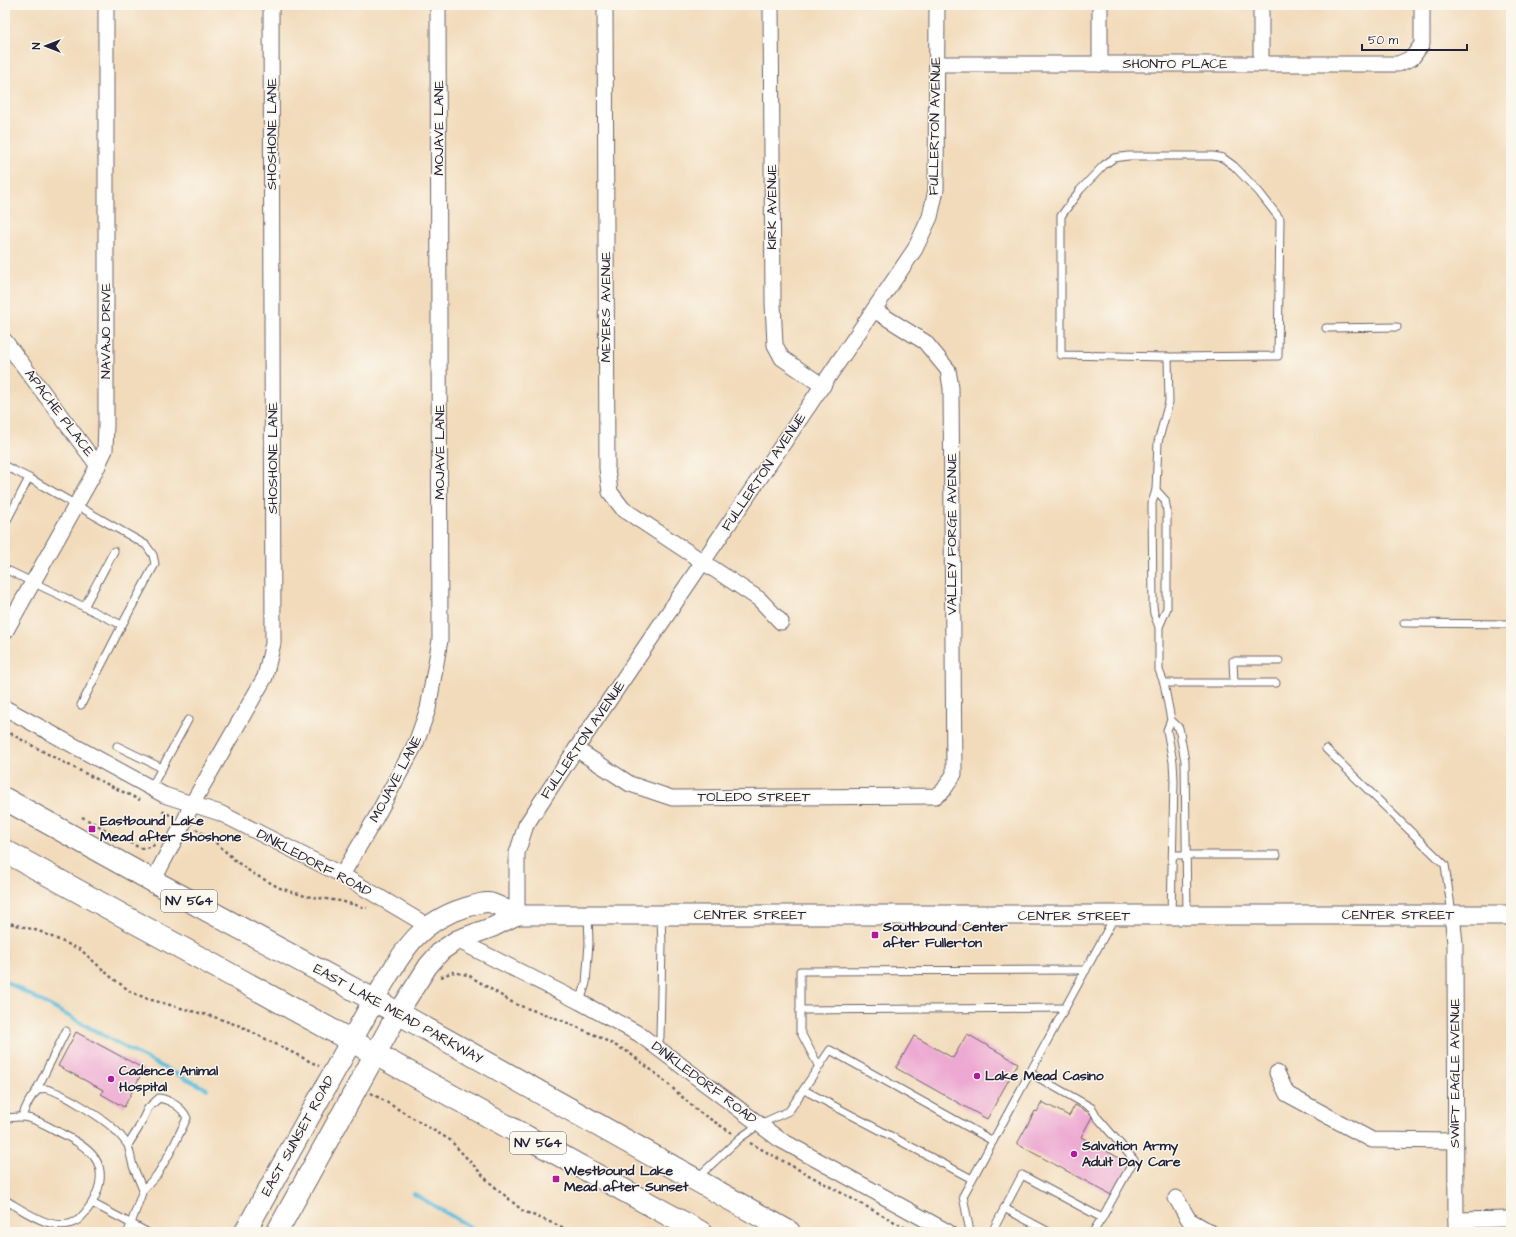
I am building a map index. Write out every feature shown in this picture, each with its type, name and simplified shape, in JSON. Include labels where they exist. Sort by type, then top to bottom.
[{"type":"main road","name":"EAST LAKE MEAD PARKWAY","points":[[5,799],[153,881],[398,1013],[789,1232]]},
{"type":"main road","name":"NV 564","points":[[5,851],[700,1232]]},
{"type":"main road","name":"CENTER STREET","points":[[352,1041],[374,1000]]},
{"type":"main road","name":"CENTER STREET","points":[[376,1054],[398,1013]]},
{"type":"main road","name":"EAST SUNSET ROAD","points":[[245,1232],[352,1041]]},
{"type":"main road","name":"EAST SUNSET ROAD","points":[[277,1232],[376,1054]]},
{"type":"street","name":"NAVAJO DRIVE","points":[[5,632],[77,505],[105,450],[106,5]]},
{"type":"street","name":"SHOSHONE LANE","points":[[153,881],[192,804],[265,676],[273,643],[272,5]]},
{"type":"street","name":"MOJAVE LANE","points":[[342,875],[375,819],[416,743],[428,709],[440,640],[438,5]]},
{"type":"street","name":"MEYERS AVENUE","points":[[605,5],[607,468],[610,492],[623,509],[759,599],[782,622]]},
{"type":"street","name":"KIRK AVENUE","points":[[771,5],[773,303],[775,345],[782,358],[823,386]]},
{"type":"street","name":"FULLERTON AVENUE","points":[[517,915],[517,853],[526,825],[915,249],[930,217],[936,190],[937,5]]},
{"type":"street","points":[[1100,5],[1100,64]]},
{"type":"street","points":[[1261,5],[1261,64]]},
{"type":"street","name":"SHONTO PLACE","points":[[937,64],[1398,64],[1412,58],[1422,44],[1422,5]]},
{"type":"street","name":"VALLEY FORGE AVENUE","points":[[874,310],[925,342],[948,370],[951,388],[954,774],[943,791]]},
{"type":"street","name":"APACHE PLACE","points":[[5,341],[98,466]]},
{"type":"street","name":"DINKLEDORF ROAD","points":[[5,708],[164,795],[220,813],[342,875],[428,926]]},
{"type":"street","name":"TOLEDO STREET","points":[[576,749],[630,784],[672,798],[936,796],[943,791]]},
{"type":"street","name":"CENTER STREET","points":[[374,1000],[410,943],[428,926],[449,913],[475,905],[490,903],[517,915],[1511,915]]},
{"type":"street","name":"CENTER STREET","points":[[398,1013],[432,961],[441,951],[457,940],[493,927],[517,915]]},
{"type":"street","name":"SWIFT EAGLE AVENUE","points":[[1452,915],[1454,943],[1456,1226]]},
{"type":"street","name":"DINKLEDORF ROAD","points":[[457,940],[580,1002],[639,1034],[779,1139],[948,1232]]},
{"type":"street","points":[[1277,1073],[1287,1094],[1372,1140],[1455,1141]]},
{"type":"street","points":[[1176,1198],[1189,1220],[1210,1232]]},
{"type":"street","points":[[1456,1226],[1511,1219]]},
{"type":"lane","points":[[1128,156],[1218,157],[1227,160],[1259,192],[1280,219],[1278,356],[1168,357],[1061,355],[1061,216],[1080,190],[1104,165],[1114,158],[1128,156]]},
{"type":"lane","points":[[1326,328],[1397,327]]},
{"type":"lane","points":[[1168,357],[1169,402],[1158,442],[1156,490],[1152,503],[1153,606],[1154,614],[1159,627],[1159,670],[1164,683],[1171,720],[1167,730],[1173,762],[1173,855],[1171,868],[1179,916]]},
{"type":"lane","points":[[5,466],[29,478],[146,545],[153,555],[155,564],[80,705]]},
{"type":"lane","points":[[5,524],[29,478]]},
{"type":"lane","points":[[1156,490],[1162,495],[1166,504],[1167,608],[1159,627]]},
{"type":"lane","points":[[84,607],[114,551]]},
{"type":"lane","points":[[1153,552],[1167,552]]},
{"type":"lane","points":[[5,569],[122,625]]},
{"type":"lane","points":[[1404,623],[1511,624]]},
{"type":"lane","points":[[1234,683],[1233,661],[1279,661]]},
{"type":"lane","points":[[1164,683],[1276,683]]},
{"type":"lane","points":[[151,788],[188,720]]},
{"type":"lane","points":[[1171,720],[1177,725],[1185,761],[1186,855],[1179,916]]},
{"type":"lane","points":[[117,746],[162,768]]},
{"type":"lane","points":[[1326,749],[1445,866],[1452,915]]},
{"type":"lane","points":[[1173,800],[1185,800]]},
{"type":"lane","points":[[1173,855],[1277,855]]},
{"type":"lane","points":[[580,1002],[586,984],[589,943],[588,914]]},
{"type":"lane","points":[[657,1048],[660,1037],[662,945],[661,914]]},
{"type":"lane","points":[[970,1232],[963,1196],[1115,916]]},
{"type":"lane","points":[[819,1067],[800,1032],[800,971],[1086,970]]},
{"type":"lane","points":[[800,1010],[1065,1008]]},
{"type":"lane","points":[[22,1116],[66,1031]]},
{"type":"lane","points":[[695,1180],[740,1138],[760,1124],[789,1111],[830,1050],[993,1141]]},
{"type":"lane","points":[[1030,1073],[1092,1108],[1097,1117],[1134,1160],[1093,1232]]},
{"type":"lane","points":[[35,1093],[41,1089],[50,1089],[84,1107],[113,1128],[128,1145],[133,1166],[143,1190]]},
{"type":"lane","points":[[804,1090],[972,1179]]},
{"type":"lane","points":[[128,1145],[148,1108],[159,1098],[179,1107],[185,1113],[187,1118],[171,1151],[157,1175],[143,1190],[128,1232]]},
{"type":"lane","points":[[5,1119],[22,1116],[32,1118],[78,1142],[89,1150],[95,1157],[101,1179],[98,1192],[92,1203],[78,1220],[69,1224],[47,1223],[5,1200]]},
{"type":"lane","points":[[992,1232],[1022,1175],[1102,1218]]},
{"type":"lane","points":[[92,1203],[147,1232]]},
{"type":"lane","points":[[1004,1208],[1049,1232]]},
{"type":"path","points":[[5,730],[80,772],[143,801]]},
{"type":"path","points":[[156,808],[200,831],[252,873],[280,888],[305,896],[340,901],[370,909]]},
{"type":"path","points":[[166,808],[168,820]]},
{"type":"path","points":[[82,817],[140,848],[152,846],[157,842]]},
{"type":"path","points":[[5,922],[39,930],[80,950],[110,977],[131,992],[148,999],[214,1017],[240,1026],[334,1072]]},
{"type":"path","points":[[437,980],[452,972],[468,975],[515,1004],[561,1020],[628,1052],[659,1076],[699,1112],[714,1123],[913,1232]]},
{"type":"path","points":[[358,1085],[450,1140],[488,1181],[523,1211],[574,1232]]},
{"type":"building","name":"Cadence Animal Hospital","points":[[76,1032],[144,1069],[124,1107],[101,1094],[103,1090],[58,1066]]},
{"type":"building","name":"Lake Mead Casino","points":[[967,1034],[1018,1063],[987,1119],[896,1068],[914,1036],[953,1058]]},
{"type":"building","name":"Salvation Army Adult Day Care","points":[[1042,1102],[1069,1116],[1075,1105],[1093,1115],[1081,1137],[1130,1164],[1113,1196],[1017,1144],[1035,1111],[1037,1112]]},
{"type":"waterway","points":[[5,981],[139,1055],[207,1089]]},
{"type":"waterway","points":[[414,1194],[479,1232]]},
{"type":"place","name":"Eastbound Lake Mead after Shoshone","points":[[92,829]]},
{"type":"place","name":"Southbound Center after Fullerton","points":[[875,935]]},
{"type":"place","name":"Lake Mead Casino","points":[[977,1076]]},
{"type":"place","name":"Cadence Animal Hospital","points":[[111,1079]]},
{"type":"place","name":"Salvation Army Adult Day Care","points":[[1074,1154]]},
{"type":"place","name":"Westbound Lake Mead after Sunset","points":[[556,1179]]}]
